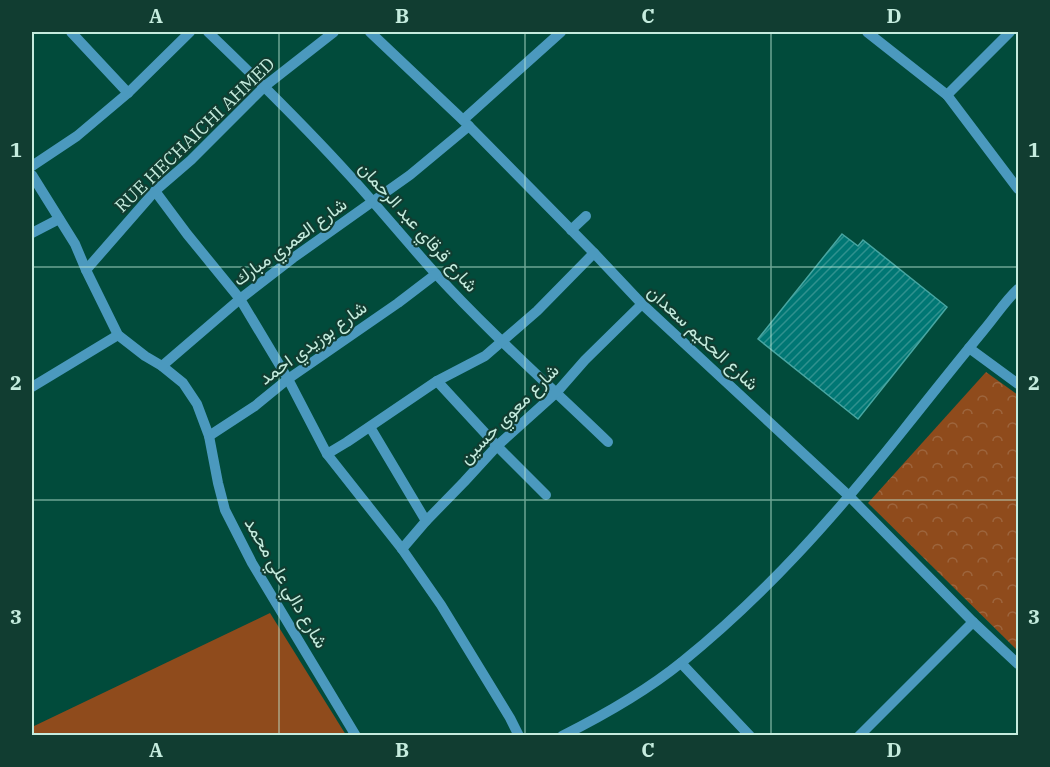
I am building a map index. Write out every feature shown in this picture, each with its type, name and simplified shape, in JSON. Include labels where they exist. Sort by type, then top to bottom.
[{"type":"street","points":[[71,32],[128,93]]},
{"type":"street","points":[[32,166],[77,136],[128,93],[190,32]]},
{"type":"street","name":"شارع قرقاي عبد الرحمان","points":[[208,32],[265,86],[345,170],[436,273],[502,342],[608,442]]},
{"type":"street","name":"RUE HECHAICHI AHMED","points":[[86,270],[155,191],[191,160],[265,86],[334,32]]},
{"type":"street","name":"شارع الحكيم سعدان","points":[[370,32],[466,123],[642,304],[850,497],[973,622],[1018,664]]},
{"type":"street","name":"شارع العمري مبارك","points":[[162,366],[240,299],[293,258],[410,176],[561,32]]},
{"type":"street","points":[[867,32],[947,95],[1018,189]]},
{"type":"street","points":[[947,95],[1010,32]]},
{"type":"street","name":"شارع دالي علي محمد","points":[[32,175],[75,244],[118,335],[183,383],[197,404],[209,436],[225,510],[252,562],[357,735]]},
{"type":"street","points":[[155,191],[240,299],[288,379],[327,453],[402,549],[441,605],[519,735]]},
{"type":"street","points":[[571,230],[586,216]]},
{"type":"street","points":[[32,233],[59,219]]},
{"type":"street","points":[[327,453],[437,381],[485,356],[537,311],[594,253]]},
{"type":"street","name":"شارع بوزيدي احمد","points":[[209,436],[255,406],[288,379],[398,303],[436,273]]},
{"type":"street","points":[[562,735],[598,717],[648,687],[681,663],[778,576],[850,497],[1018,289]]},
{"type":"street","name":"شارع معوي حسين","points":[[402,549],[497,446],[556,392],[642,304]]},
{"type":"street","points":[[32,385],[118,335]]},
{"type":"street","points":[[969,348],[1018,384]]},
{"type":"street","points":[[437,381],[546,495]]},
{"type":"street","points":[[370,427],[426,521]]},
{"type":"street","points":[[859,735],[973,622]]},
{"type":"street","points":[[681,663],[750,735]]},
{"type":"green space","points":[[986,372],[1018,395],[1018,651],[868,503]]},
{"type":"green space","points":[[270,613],[346,735],[32,735],[32,727]]},
{"type":"building","points":[[842,234],[858,246],[863,240],[947,307],[858,419],[758,339]]}]
